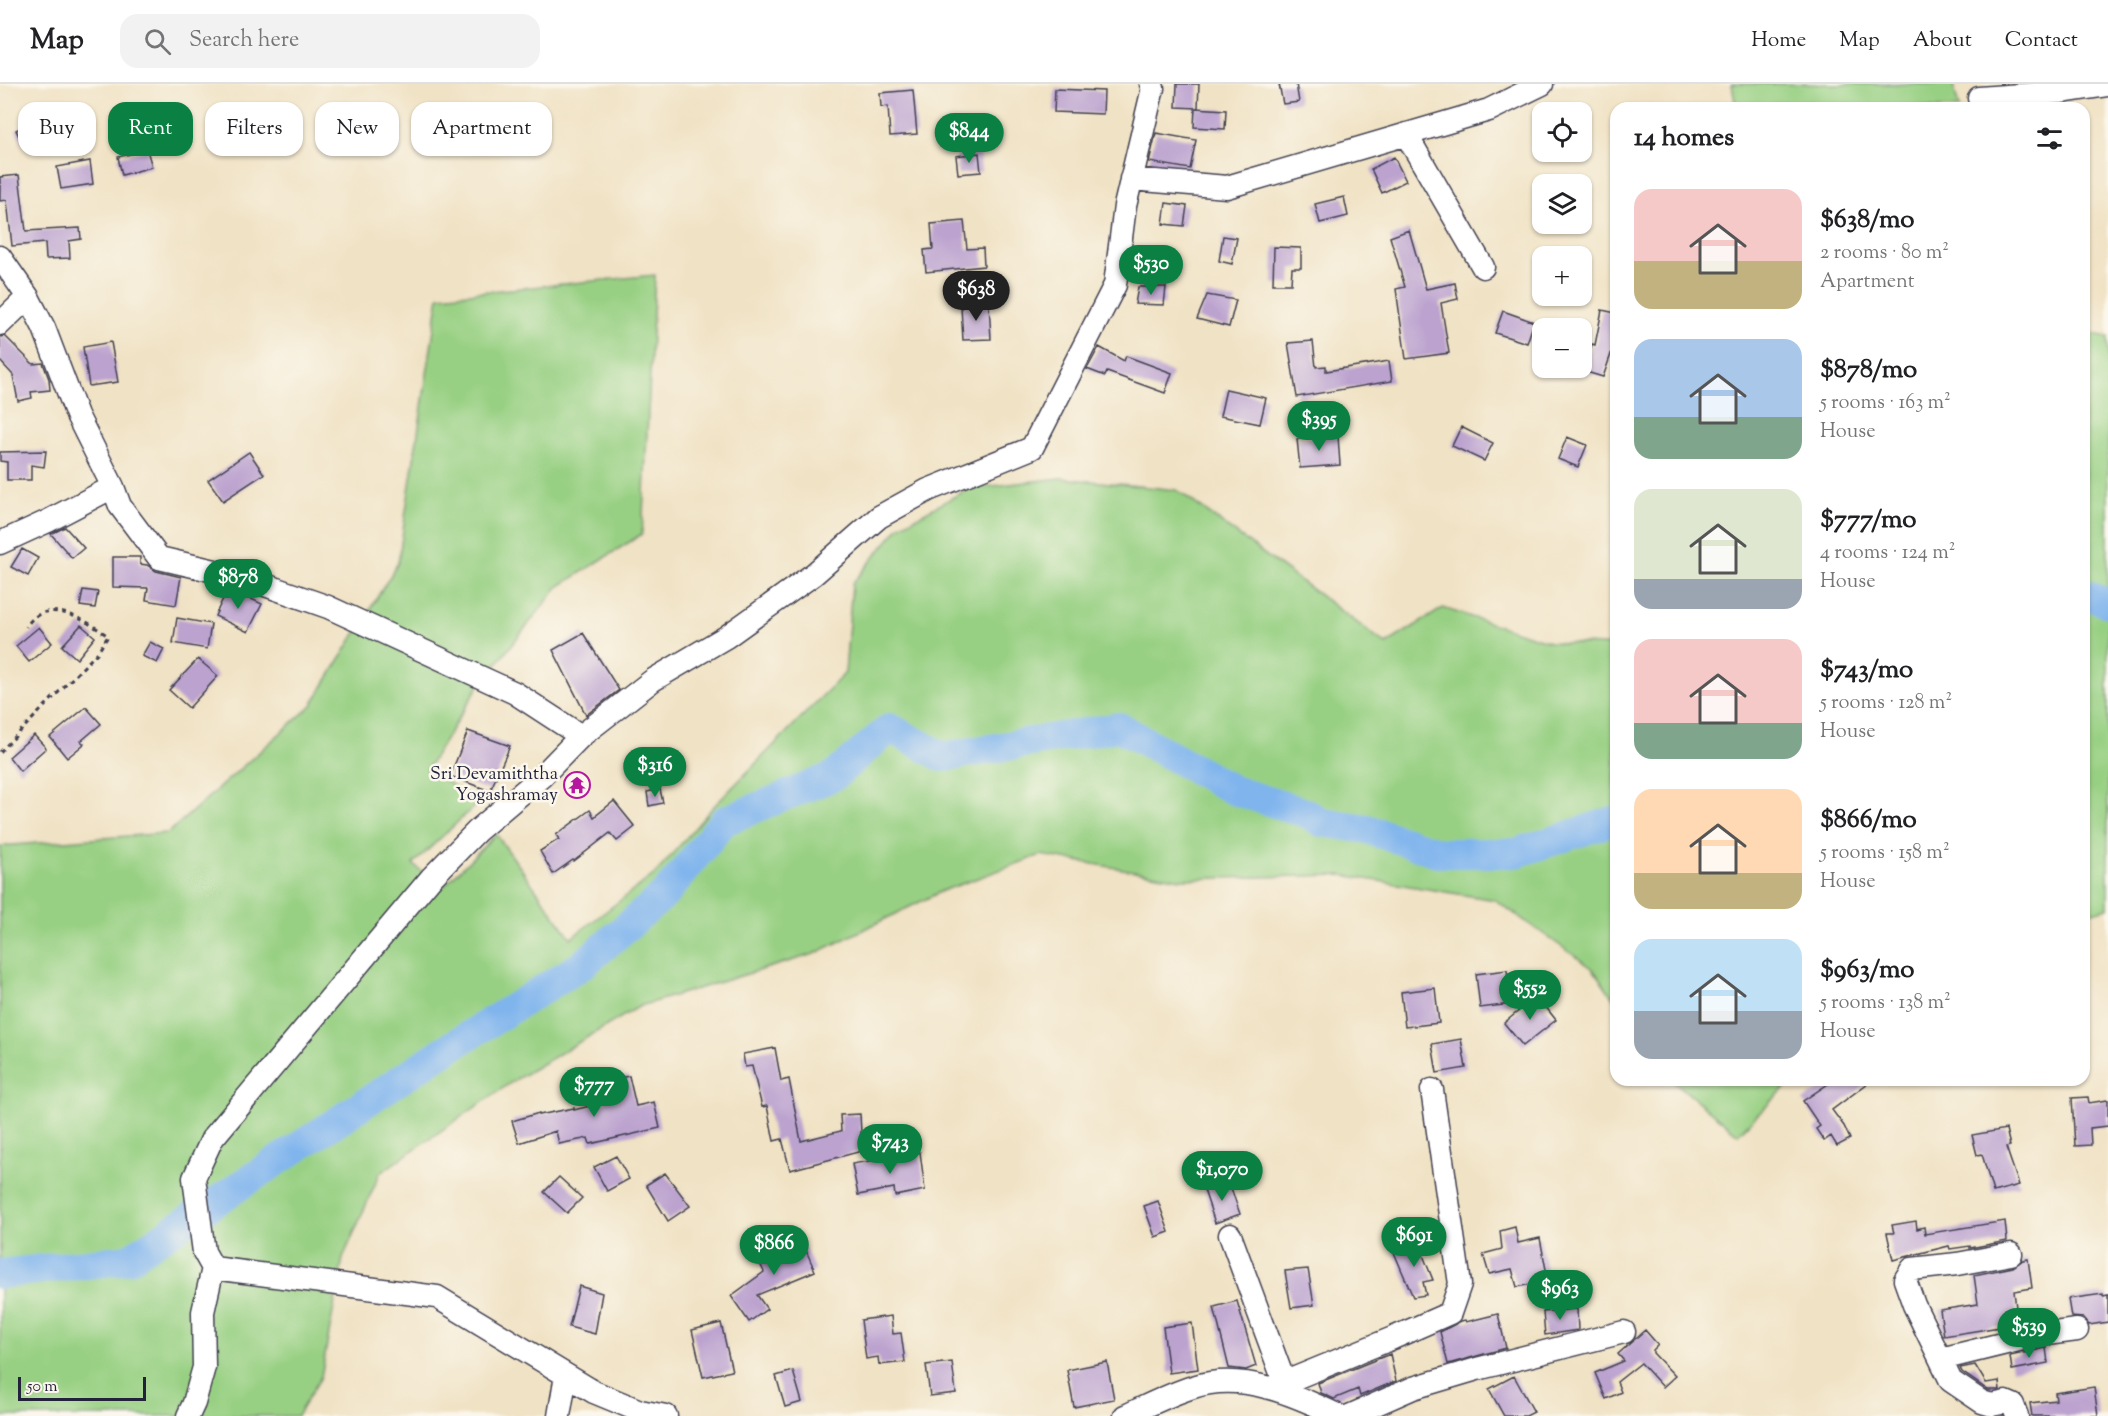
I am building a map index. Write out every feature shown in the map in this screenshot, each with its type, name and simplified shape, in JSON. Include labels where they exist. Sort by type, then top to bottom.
[{"type":"street","points":[[188,1416],[204,1367],[203,1312],[208,1260],[194,1178],[212,1139],[431,878],[477,831],[542,776],[581,736],[653,680],[726,637],[814,574],[879,517],[928,490],[1032,448],[1115,285],[1125,206],[1153,88],[1152,84]]},
{"type":"street","points":[[1131,179],[1227,187],[1489,110],[1542,84]]},
{"type":"street","points":[[1979,98],[2108,85]]},
{"type":"street","points":[[1406,134],[1483,267]]},
{"type":"street","points":[[0,256],[28,297],[56,356],[77,415],[120,506],[159,558],[245,578],[328,607],[514,693],[581,736]]},
{"type":"street","points":[[0,324],[28,297]]},
{"type":"street","points":[[0,543],[113,487]]},
{"type":"street","points":[[1278,1386],[1450,1313],[1460,1284],[1432,1089]]},
{"type":"street","points":[[1230,1235],[1278,1386]]},
{"type":"street","points":[[2011,1254],[1912,1269],[1905,1280],[1914,1305],[1951,1382],[1992,1406],[2006,1402],[2013,1405],[2018,1416]]},
{"type":"street","points":[[208,1260],[437,1297],[594,1392],[640,1411],[666,1416]]},
{"type":"street","points":[[1941,1359],[2039,1335],[2077,1330]]},
{"type":"street","points":[[1349,1416],[1413,1388],[1477,1369],[1624,1332]]},
{"type":"street","points":[[559,1416],[566,1375]]},
{"type":"street","points":[[1125,1416],[1194,1386],[1226,1381],[1278,1386],[1340,1416]]},
{"type":"path","points":[[0,752],[98,652],[108,636],[78,616],[51,610],[31,618],[26,627]]},
{"type":"green space","points":[[1732,84],[1953,84],[1958,102],[1735,102]]},
{"type":"green space","points":[[655,275],[642,534],[558,587],[478,687],[427,769],[479,802],[413,864],[442,888],[496,834],[571,938],[656,873],[712,808],[845,673],[852,584],[900,526],[968,489],[1061,478],[1177,490],[1386,644],[1443,608],[1550,642],[1610,646],[1610,993],[1592,968],[1495,900],[1342,875],[1181,879],[1041,855],[942,891],[814,954],[640,1006],[515,1080],[380,1173],[343,1258],[321,1377],[297,1416],[0,1416],[0,846],[168,833],[312,705],[398,563],[439,296]]},
{"type":"green space","points":[[2090,333],[2108,337],[2108,908],[2090,912]]},
{"type":"green space","points":[[1679,1086],[1787,1086],[1738,1134]]},
{"type":"building","points":[[1177,84],[1199,84],[1198,108],[1176,107]]},
{"type":"building","points":[[1279,84],[1296,84],[1299,102],[1283,104]]},
{"type":"building","points":[[1055,89],[1104,91],[1103,114],[1054,112]]},
{"type":"building","points":[[913,90],[917,134],[890,136],[888,106],[881,107],[880,93]]},
{"type":"building","points":[[1195,108],[1226,110],[1225,129],[1194,127]]},
{"type":"building","points":[[1156,133],[1196,140],[1190,169],[1149,162]]},
{"type":"building","points":[[979,153],[981,172],[958,174],[956,156]]},
{"type":"building","points":[[149,156],[152,167],[122,175],[118,157]]},
{"type":"building","points":[[1394,157],[1406,181],[1382,193],[1371,169]]},
{"type":"building","points":[[90,161],[93,184],[61,189],[57,167]]},
{"type":"building","points":[[19,175],[26,231],[80,228],[81,239],[69,241],[70,258],[46,259],[45,243],[12,246],[7,200],[0,201],[0,177]]},
{"type":"building","points":[[1344,197],[1348,216],[1320,223],[1315,204]]},
{"type":"building","points":[[1166,203],[1187,206],[1184,226],[1163,224]]},
{"type":"building","points":[[964,221],[967,249],[983,248],[984,266],[926,272],[924,250],[933,249],[931,224]]},
{"type":"building","points":[[1409,230],[1426,289],[1455,283],[1458,299],[1441,303],[1449,353],[1406,359],[1396,289],[1405,287],[1390,237]]},
{"type":"building","points":[[1223,236],[1237,238],[1232,264],[1219,261]]},
{"type":"building","points":[[1274,247],[1301,248],[1301,268],[1292,268],[1291,284],[1273,284]]},
{"type":"building","points":[[1138,287],[1166,287],[1164,305],[1135,304]]},
{"type":"building","points":[[1207,295],[1236,300],[1229,327],[1197,319]]},
{"type":"building","points":[[989,304],[991,339],[963,340],[961,307]]},
{"type":"building","points":[[1602,310],[1610,312],[1610,357],[1603,377],[1592,374],[1592,344],[1595,345]]},
{"type":"building","points":[[1503,311],[1532,321],[1527,343],[1495,333]]},
{"type":"building","points":[[5,336],[33,364],[43,363],[50,390],[31,392],[32,398],[18,401],[13,375],[0,361],[0,337]]},
{"type":"building","points":[[1313,341],[1316,367],[1326,366],[1326,371],[1389,361],[1392,381],[1297,397],[1288,343]]},
{"type":"building","points":[[111,342],[118,382],[89,386],[83,347]]},
{"type":"building","points":[[1099,347],[1124,361],[1126,356],[1172,373],[1165,393],[1107,372],[1105,376],[1087,369]]},
{"type":"building","points":[[1226,389],[1266,398],[1260,424],[1220,416]]},
{"type":"building","points":[[1461,427],[1493,443],[1484,461],[1452,446]]},
{"type":"building","points":[[1338,436],[1340,465],[1300,468],[1297,439]]},
{"type":"building","points":[[1567,437],[1587,445],[1578,467],[1558,459]]},
{"type":"building","points":[[46,451],[44,467],[31,465],[31,480],[7,480],[7,462],[0,461],[0,452]]},
{"type":"building","points":[[249,452],[264,474],[223,501],[208,480]]},
{"type":"building","points":[[65,527],[84,548],[72,558],[51,534]]},
{"type":"building","points":[[22,549],[38,558],[28,576],[11,567]]},
{"type":"building","points":[[113,557],[140,557],[140,564],[147,565],[156,571],[181,577],[176,605],[146,600],[148,588],[113,587]]},
{"type":"building","points":[[228,588],[262,604],[248,632],[215,616]]},
{"type":"building","points":[[83,590],[98,592],[95,608],[80,606]]},
{"type":"building","points":[[177,618],[211,624],[207,649],[173,643]]},
{"type":"building","points":[[81,625],[95,637],[77,659],[62,646]]},
{"type":"building","points":[[39,627],[52,643],[29,662],[16,646]]},
{"type":"building","points":[[583,633],[619,690],[586,715],[553,650]]},
{"type":"building","points":[[150,642],[164,649],[157,663],[142,656]]},
{"type":"building","points":[[198,659],[218,676],[189,708],[169,690]]},
{"type":"building","points":[[86,707],[101,724],[81,741],[84,744],[67,758],[50,737]]},
{"type":"building","points":[[468,731],[510,746],[490,791],[450,776]]},
{"type":"building","points":[[34,735],[46,748],[20,771],[9,757]]},
{"type":"building","points":[[660,789],[663,803],[649,806],[647,792]]},
{"type":"building","points":[[614,801],[635,827],[617,841],[610,833],[553,874],[540,851],[559,839],[556,835],[590,810],[594,817]]},
{"type":"building","points":[[1507,970],[1511,1004],[1480,1008],[1476,974]]},
{"type":"building","points":[[1435,988],[1439,1023],[1405,1027],[1401,992]]},
{"type":"building","points":[[1537,996],[1556,1020],[1523,1046],[1504,1023]]},
{"type":"building","points":[[1461,1039],[1466,1068],[1437,1073],[1432,1044]]},
{"type":"building","points":[[775,1048],[781,1081],[789,1079],[801,1141],[841,1131],[840,1115],[860,1114],[862,1151],[790,1170],[782,1139],[774,1141],[767,1106],[762,1107],[752,1066],[745,1067],[743,1054]]},
{"type":"building","points":[[629,1076],[636,1106],[654,1102],[660,1128],[590,1144],[588,1138],[559,1144],[556,1131],[519,1143],[512,1121],[539,1113],[539,1115],[574,1108],[574,1110],[606,1102],[602,1082]]},
{"type":"building","points":[[1825,1086],[1864,1086],[1832,1110],[1850,1139],[1837,1146],[1831,1136],[1824,1141],[1816,1129],[1820,1126],[1803,1101]]},
{"type":"building","points":[[2088,1097],[2089,1103],[2108,1100],[2108,1126],[2090,1128],[2091,1145],[2075,1146],[2072,1098]]},
{"type":"building","points":[[2006,1129],[2010,1146],[2006,1147],[2019,1185],[1993,1192],[1982,1154],[1977,1155],[1972,1135]]},
{"type":"building","points":[[920,1152],[925,1190],[895,1196],[894,1188],[858,1195],[852,1164]]},
{"type":"building","points":[[616,1156],[629,1179],[607,1191],[594,1167]]},
{"type":"building","points":[[665,1173],[690,1206],[668,1221],[646,1185]]},
{"type":"building","points":[[559,1177],[582,1198],[567,1213],[544,1192]]},
{"type":"building","points":[[1229,1182],[1240,1214],[1215,1223],[1204,1190]]},
{"type":"building","points":[[1158,1201],[1169,1232],[1155,1237],[1144,1206]]},
{"type":"building","points":[[1916,1221],[1917,1229],[1924,1227],[1925,1234],[2005,1221],[2007,1241],[1970,1248],[1970,1246],[1950,1249],[1949,1246],[1893,1260],[1887,1233],[1894,1233],[1892,1225]]},
{"type":"building","points":[[1515,1227],[1518,1243],[1540,1238],[1548,1280],[1517,1287],[1512,1269],[1489,1274],[1483,1254],[1502,1249],[1500,1231]]},
{"type":"building","points":[[801,1239],[815,1271],[757,1295],[767,1309],[749,1322],[731,1296],[764,1272],[757,1257]]},
{"type":"building","points":[[1417,1240],[1433,1280],[1423,1282],[1426,1295],[1413,1297],[1393,1250]]},
{"type":"building","points":[[2028,1259],[2032,1288],[2014,1291],[2018,1324],[1944,1336],[1940,1310],[1978,1304],[1974,1275],[2013,1267]]},
{"type":"building","points":[[1308,1269],[1314,1305],[1291,1308],[1285,1271]]},
{"type":"building","points":[[579,1286],[602,1293],[595,1334],[569,1327]]},
{"type":"building","points":[[2103,1294],[2103,1296],[2108,1295],[2108,1322],[2089,1325],[2083,1318],[2071,1317],[2068,1299]]},
{"type":"building","points":[[1237,1301],[1256,1366],[1246,1370],[1229,1368],[1214,1307]]},
{"type":"building","points":[[1577,1309],[1578,1330],[1545,1335],[1543,1312]]},
{"type":"building","points":[[1498,1314],[1506,1348],[1448,1364],[1440,1332],[1461,1321],[1466,1322]]},
{"type":"building","points":[[891,1316],[893,1334],[901,1333],[905,1362],[879,1365],[878,1357],[866,1359],[861,1320]]},
{"type":"building","points":[[721,1323],[732,1371],[703,1377],[692,1330]]},
{"type":"building","points":[[1192,1323],[1198,1369],[1169,1373],[1163,1327]]},
{"type":"building","points":[[1645,1330],[1658,1345],[1653,1353],[1675,1376],[1663,1387],[1641,1363],[1617,1382],[1621,1392],[1606,1399],[1595,1373],[1624,1361],[1618,1354]]},
{"type":"building","points":[[2046,1348],[2048,1363],[2012,1370],[2010,1356]]},
{"type":"building","points":[[1390,1354],[1396,1381],[1360,1396],[1358,1389],[1334,1399],[1321,1393],[1318,1383]]},
{"type":"building","points":[[952,1362],[956,1393],[930,1396],[926,1365]]},
{"type":"building","points":[[1107,1362],[1114,1399],[1074,1407],[1067,1370]]},
{"type":"building","points":[[1975,1365],[1986,1383],[1999,1381],[2000,1390],[1988,1390],[1962,1372],[1960,1368]]},
{"type":"building","points":[[793,1371],[802,1402],[785,1407],[776,1376]]},
{"type":"building","points":[[1514,1376],[1534,1412],[1526,1416],[1504,1416],[1489,1389]]},
{"type":"building","points":[[2094,1387],[2098,1416],[2032,1416],[2030,1403],[2056,1400],[2055,1393]]},
{"type":"waterway","points":[[2090,596],[2108,603]]},
{"type":"waterway","points":[[0,1274],[129,1259],[439,1054],[582,965],[665,894],[724,821],[834,776],[890,728],[943,757],[1119,727],[1233,790],[1306,813],[1321,822],[1367,829],[1440,853],[1516,853],[1610,822]]},
{"type":"place","name":"Sri Devamiththa Yogashramay","points":[[577,785]]}]
